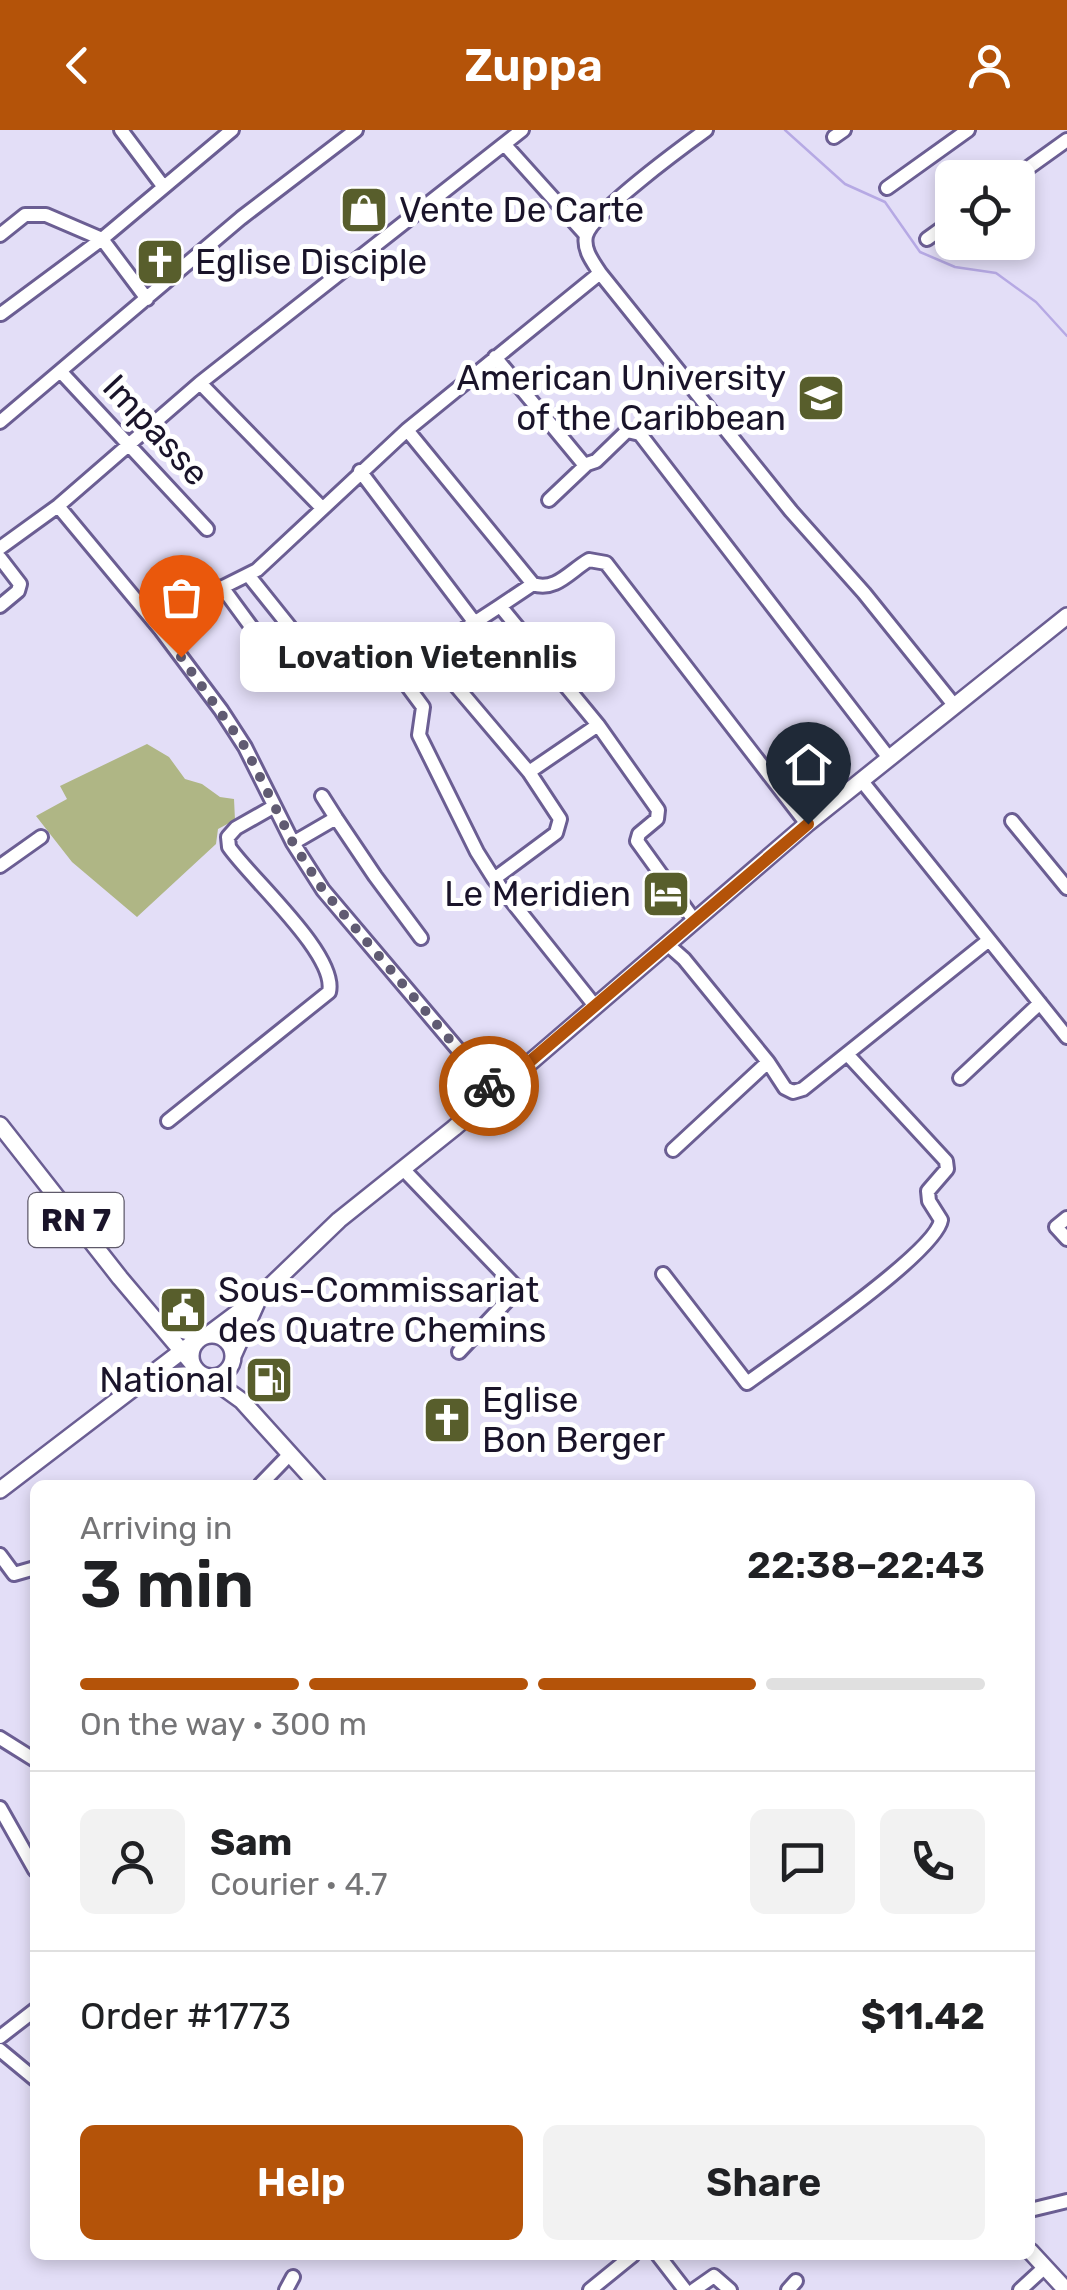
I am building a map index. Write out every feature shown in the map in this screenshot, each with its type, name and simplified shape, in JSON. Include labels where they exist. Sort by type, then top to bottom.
[{"type":"main road","points":[[313,1480],[242,1401],[196,1366],[192,1349],[261,1295],[339,1220],[808,824],[1067,616]]},
{"type":"main road","name":"RN 7","points":[[0,1125],[196,1366]]},
{"type":"main road","points":[[0,1490],[145,1378],[196,1366],[225,1372],[261,1295]]},
{"type":"main road","name":"RN 7","points":[[152,1315],[178,1329],[204,1336]]},
{"type":"main road","points":[[204,1336],[228,1342],[242,1401]]},
{"type":"main road","points":[[145,1378],[196,1366]]},
{"type":"main road","points":[[1035,2256],[1066,2290]]},
{"type":"street","points":[[121,130],[162,186]]},
{"type":"street","points":[[2,314],[102,240],[232,130]]},
{"type":"street","points":[[0,422],[241,218],[356,130]]},
{"type":"street","points":[[0,548],[58,506],[200,383],[522,130]]},
{"type":"street","points":[[706,130],[595,220],[586,235],[587,251],[778,496],[864,593],[954,705]]},
{"type":"street","points":[[887,188],[968,130]]},
{"type":"street","points":[[1035,163],[1067,140],[1060,130]]},
{"type":"street","points":[[504,145],[586,235]]},
{"type":"street","points":[[0,235],[25,215],[46,215],[102,240],[146,298]]},
{"type":"street","points":[[927,239],[935,233]]},
{"type":"street","points":[[160,630],[222,587],[250,576],[407,430],[600,272]]},
{"type":"street","points":[[494,356],[587,464]]},
{"type":"street","name":"Impasse","points":[[61,372],[207,529]]},
{"type":"street","points":[[200,383],[322,508]]},
{"type":"street","points":[[407,430],[533,584],[555,584],[590,560],[606,563],[808,824]]},
{"type":"street","points":[[549,500],[622,434],[640,434],[888,758]]},
{"type":"street","points":[[360,472],[475,623]]},
{"type":"street","points":[[58,506],[160,630],[245,747],[293,843],[335,904],[494,1092]]},
{"type":"street","points":[[0,558],[18,580],[18,591],[0,606]]},
{"type":"street","points":[[250,576],[293,631]]},
{"type":"street","points":[[446,642],[533,584]]},
{"type":"street","points":[[222,587],[269,650]]},
{"type":"street","points":[[500,606],[598,725],[658,810],[657,819],[637,838],[638,846],[694,920]]},
{"type":"street","points":[[336,646],[358,638],[375,642],[423,706],[419,735],[494,879],[595,1006]]},
{"type":"street","points":[[446,674],[529,772],[558,814],[559,830],[494,879]]},
{"type":"street","points":[[529,772],[598,725]]},
{"type":"street","points":[[861,780],[1067,1037]]},
{"type":"street","points":[[322,796],[374,876],[421,938]]},
{"type":"street","points":[[168,1121],[329,992],[330,976],[303,934],[229,847],[228,837],[236,828],[273,807]]},
{"type":"street","points":[[293,843],[336,818]]},
{"type":"street","points":[[1012,821],[1067,888]]},
{"type":"street","points":[[0,866],[42,838]]},
{"type":"street","points":[[667,944],[768,1062],[785,1088],[798,1092],[989,940]]},
{"type":"street","points":[[960,1078],[1040,1003]]},
{"type":"street","points":[[663,1274],[748,1383],[892,1275],[937,1233],[940,1220],[928,1201],[928,1191],[944,1174],[946,1160],[847,1054]]},
{"type":"street","points":[[673,1150],[768,1062]]},
{"type":"street","points":[[403,1169],[518,1289],[459,1352]]},
{"type":"street","points":[[1067,1218],[1056,1227],[1067,1239]]},
{"type":"street","points":[[265,1480],[290,1454]]},
{"type":"street","points":[[0,1555],[14,1574],[30,1569]]},
{"type":"street","points":[[0,1738],[30,1757]]},
{"type":"street","points":[[0,1808],[30,1861]]},
{"type":"street","points":[[0,2038],[30,2014]]},
{"type":"street","points":[[0,2050],[30,2075]]},
{"type":"street","points":[[1035,2209],[1067,2200]]},
{"type":"street","points":[[590,2290],[628,2260]]},
{"type":"street","points":[[662,2260],[685,2290]]},
{"type":"street","points":[[1020,2290],[1045,2267]]},
{"type":"street","points":[[694,2290],[715,2276],[730,2290]]},
{"type":"street","points":[[286,2290],[294,2277]]},
{"type":"green space","points":[[147,744],[169,757],[185,779],[202,784],[220,797],[234,799],[235,820],[218,829],[216,844],[137,917],[72,862],[36,816],[67,799],[60,786]]},
{"type":"waterway","points":[[785,130],[845,184],[885,202],[920,252],[955,267],[996,273],[1036,302],[1067,336]]},
{"type":"way so far","points":[[181,657],[245,747],[273,807],[323,890],[489,1086]]},
{"type":"place","name":"Vente De Carte","points":[[364,210]]},
{"type":"place","name":"Eglise Disciple","points":[[160,262]]},
{"type":"place","name":"American University of the Caribbean","points":[[821,398]]},
{"type":"place","name":"Lovation Vietennlis","points":[[181,657]]},
{"type":"place","name":"Le Meridien","points":[[666,894]]},
{"type":"place","name":"Sous-Commissariat des Quatre Chemins","points":[[183,1310]]},
{"type":"place","name":"National","points":[[269,1380]]},
{"type":"place","name":"Eglise Bon Berger","points":[[447,1420]]},
{"type":"route","points":[[489,1086],[494,1092],[808,824]]}]
